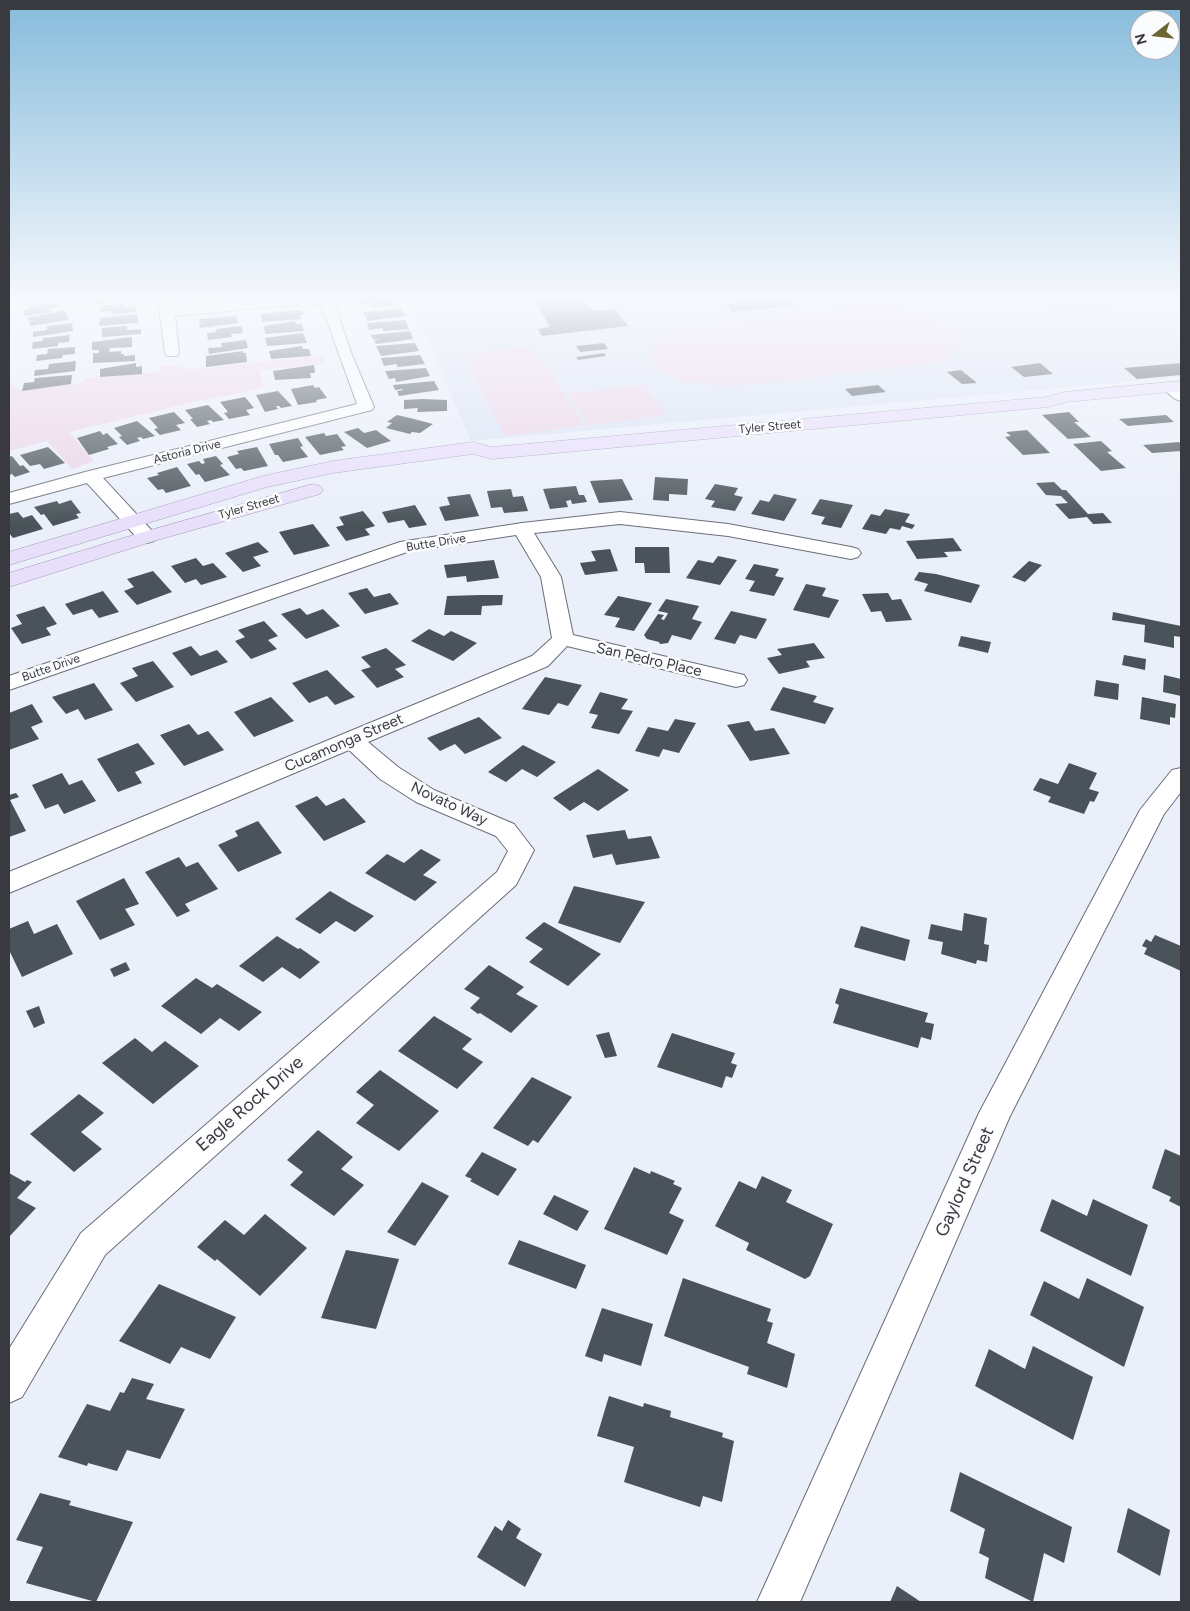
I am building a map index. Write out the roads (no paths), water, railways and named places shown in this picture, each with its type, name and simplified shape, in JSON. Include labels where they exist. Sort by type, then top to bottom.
[{"type":"main road","name":"Tyler Street","points":[[9,559],[263,482],[333,467],[473,448],[492,453],[1048,402],[1075,405],[1178,392]]},
{"type":"main road","name":"Tyler Street","points":[[9,580],[147,537],[338,483],[406,470],[480,461],[492,453]]},
{"type":"street","name":"Astoria Drive","points":[[9,500],[91,476],[366,408],[353,375]]},
{"type":"street","points":[[91,476],[147,537]]},
{"type":"street","name":"Butte Drive","points":[[9,683],[407,546],[522,529],[620,518],[728,530],[851,553]]},
{"type":"street","points":[[522,529],[551,576],[563,640]]},
{"type":"street","name":"San Pedro Place","points":[[563,640],[736,680]]},
{"type":"street","name":"Cucamonga Street","points":[[9,882],[540,661],[563,640]]},
{"type":"street","name":"Novato Way","points":[[353,739],[363,751],[389,774],[425,796],[505,830],[521,850]]},
{"type":"street","name":"Gaylord Street","points":[[778,1602],[996,1113],[1153,810],[1181,776]]},
{"type":"street","name":"Eagle Rock Drive","points":[[9,1384],[93,1244],[507,878],[521,850]]}]
